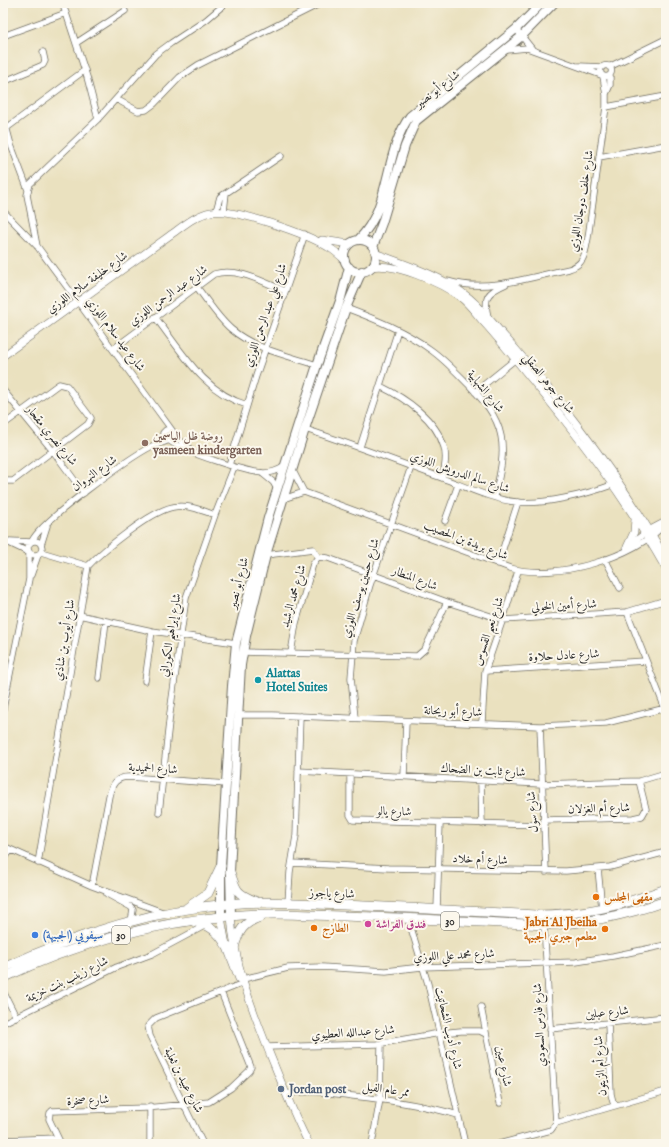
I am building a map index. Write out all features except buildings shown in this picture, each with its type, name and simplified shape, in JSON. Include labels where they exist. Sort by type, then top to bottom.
[{"type":"main road","name":"شارع أبو نصير","points":[[358,240],[374,220],[401,130],[410,116],[516,29],[542,3]]},
{"type":"main road","name":"شارع أبو نصير","points":[[374,250],[413,126],[433,106],[522,36],[554,3]]},
{"type":"main road","points":[[358,240],[366,242],[374,250],[375,258],[370,267],[362,271],[353,270],[347,264],[344,253],[350,244],[358,240]]},
{"type":"main road","name":"شارع أبو نصير","points":[[231,916],[230,872],[238,715],[243,652],[266,555],[283,499],[288,468],[317,365],[341,298],[347,264]]},
{"type":"main road","name":"شارع أبو نصير","points":[[221,917],[222,866],[232,686],[236,644],[258,551],[277,490],[305,429],[346,308],[362,271]]},
{"type":"main road","points":[[181,912],[208,893],[222,866]]},
{"type":"main road","points":[[230,872],[238,893],[258,903]]},
{"type":"main road","name":"شارع ياجوز","points":[[3,968],[54,947],[131,922],[221,904],[288,903],[550,915],[582,913],[626,904],[666,889]]},
{"type":"main road","name":"شارع ياجوز","points":[[3,978],[89,944],[135,931],[185,921],[231,916],[272,914],[408,918],[544,926],[574,924],[606,918],[666,901]]},
{"type":"main road","points":[[185,921],[207,925],[221,936],[230,946],[246,924],[272,914]]},
{"type":"street","points":[[62,3],[85,70],[98,119]]},
{"type":"street","points":[[28,190],[30,184],[98,119],[156,54],[206,20],[226,3]]},
{"type":"street","points":[[116,99],[138,111],[146,110],[154,104],[180,77],[198,64],[318,4]]},
{"type":"street","points":[[76,43],[125,11]]},
{"type":"street","points":[[3,36],[66,13]]},
{"type":"street","points":[[516,29],[534,51]]},
{"type":"street","points":[[580,66],[584,70],[602,76],[620,63],[666,39]]},
{"type":"street","points":[[505,50],[522,48],[580,66],[602,67],[610,71]]},
{"type":"street","points":[[3,82],[43,65],[45,60],[43,52]]},
{"type":"street","name":"شارع خلف دوجان اللوزي","points":[[442,280],[468,286],[512,281],[576,267],[583,260],[588,238],[606,107],[606,95],[600,71],[602,67]]},
{"type":"street","points":[[8,127],[85,70]]},
{"type":"street","name":"شارع خلف دوجان اللوزي","points":[[606,95],[610,85],[610,71]]},
{"type":"street","points":[[606,107],[666,96]]},
{"type":"street","points":[[3,115],[8,127],[11,145],[28,190],[37,246]]},
{"type":"street","points":[[599,157],[666,145]]},
{"type":"street","points":[[281,156],[226,193],[220,210],[240,211],[326,242],[350,244]]},
{"type":"street","name":"شارع خليفة سلام اللوزي","points":[[3,356],[201,212],[220,210]]},
{"type":"street","name":"شارع عيد سلام اللوزي","points":[[3,211],[37,246],[113,348],[172,433],[192,450]]},
{"type":"street","points":[[305,235],[328,247],[347,264]]},
{"type":"street","name":"شارع علي عبد الرحمن اللوزي","points":[[232,466],[247,405],[305,235]]},
{"type":"street","name":"شارع جوهر الصقلي","points":[[374,250],[442,280],[466,294],[488,317],[580,439],[635,518],[649,535],[666,569]]},
{"type":"street","name":"شارع جوهر الصقلي","points":[[370,267],[385,266],[403,271],[452,292],[467,303],[518,357],[588,441],[666,559]]},
{"type":"street","name":"شارع عبد الرحمن اللوزي","points":[[113,348],[214,274],[231,272],[242,274],[285,291]]},
{"type":"street","name":"شارع خلف دوجان اللوزي","points":[[488,317],[486,307],[488,295],[494,289],[512,281]]},
{"type":"street","points":[[196,286],[231,329],[243,337],[266,348],[317,365]]},
{"type":"street","name":"شارع الشهابية","points":[[346,308],[398,330],[432,350],[475,392],[493,414],[501,436],[502,453],[495,496]]},
{"type":"street","points":[[155,317],[204,381],[224,396],[247,405]]},
{"type":"street","points":[[360,447],[398,330]]},
{"type":"street","points":[[475,392],[518,357]]},
{"type":"street","points":[[3,425],[57,385],[67,386],[90,416],[91,420],[88,424],[11,482],[3,482]]},
{"type":"street","points":[[380,386],[416,407],[439,436],[445,455],[442,478]]},
{"type":"street","name":"شارع نصري مقحار","points":[[3,390],[53,451],[84,493]]},
{"type":"street","name":"شارع عيد سلام اللوزي","points":[[162,419],[163,433]]},
{"type":"street","name":"شارع سالم الدرويش اللوزي","points":[[305,429],[360,447],[458,485],[518,502],[572,496],[612,485]]},
{"type":"street","points":[[163,433],[172,433],[168,441]]},
{"type":"street","points":[[163,433],[168,441]]},
{"type":"street","name":"شارع النهروان","points":[[32,542],[50,522],[84,493],[153,445],[163,433]]},
{"type":"street","name":"شارع عيد سلام اللوزي","points":[[168,441],[232,466],[262,473],[288,468]]},
{"type":"street","name":"شارع النهروان","points":[[153,445],[168,441]]},
{"type":"street","name":"شارع إبراهيم الكوراني","points":[[159,814],[164,780],[170,713],[186,598],[232,466]]},
{"type":"street","name":"شارع حسين يوسف اللوزي","points":[[354,718],[351,678],[352,654],[356,631],[411,467]]},
{"type":"street","points":[[283,499],[304,492],[288,468]]},
{"type":"street","points":[[262,473],[273,482],[277,490]]},
{"type":"street","points":[[445,521],[458,485]]},
{"type":"street","name":"شارع بريدة بن الحصيب","points":[[304,492],[392,523],[518,571],[571,569],[605,559],[626,549],[649,535],[666,522]]},
{"type":"street","points":[[498,564],[518,502]]},
{"type":"street","points":[[5,540],[29,552],[39,553],[88,566],[136,527],[167,509],[187,506],[214,515]]},
{"type":"street","points":[[626,549],[634,532],[635,518]]},
{"type":"street","name":"شارع النهروان","points":[[41,545],[50,522]]},
{"type":"street","points":[[5,540],[38,542],[41,545],[28,579]]},
{"type":"street","points":[[3,708],[28,579],[28,547],[32,542]]},
{"type":"street","points":[[266,555],[313,549],[318,557]]},
{"type":"street","name":"شارع محمد الرشيد","points":[[291,653],[296,623],[313,564],[318,557],[328,558],[374,574]]},
{"type":"street","points":[[605,559],[620,588]]},
{"type":"street","name":"شارع أيوب بن شاذي","points":[[38,863],[88,566]]},
{"type":"street","name":"شارع نعيم القسوس","points":[[482,722],[485,670],[492,647],[503,620],[518,571]]},
{"type":"street","name":"شارع المنطار","points":[[374,574],[447,602],[503,620]]},
{"type":"street","name":"شارع أمين الخولي","points":[[503,620],[627,612],[666,600]]},
{"type":"street","name":"شارع المنطار","points":[[352,654],[412,657],[420,656],[428,643],[447,602]]},
{"type":"street","points":[[627,612],[645,661],[666,709]]},
{"type":"street","points":[[79,615],[152,631],[236,644]]},
{"type":"street","points":[[99,678],[106,621]]},
{"type":"street","points":[[145,681],[152,631]]},
{"type":"street","points":[[243,652],[352,654]]},
{"type":"street","name":"شارع عادل حلاوة","points":[[485,670],[645,661]]},
{"type":"street","name":"شارع أبو ريحانة","points":[[238,715],[482,722],[540,726],[606,723],[666,709]]},
{"type":"street","points":[[288,903],[296,836],[300,716]]},
{"type":"street","points":[[404,776],[406,721]]},
{"type":"street","name":"شارع سول","points":[[540,726],[541,784],[546,872]]},
{"type":"street","name":"شارع ثابت بن الضحاك","points":[[298,771],[350,775],[404,776],[541,784],[639,781],[666,773]]},
{"type":"street","name":"شارع يالو","points":[[350,775],[351,819],[482,824],[544,823]]},
{"type":"street","name":"شارع الحميدية","points":[[92,886],[104,814],[112,785],[117,780],[124,777],[227,784]]},
{"type":"street","points":[[481,781],[482,824]]},
{"type":"street","name":"شارع أم الغزلان","points":[[544,823],[633,818],[642,816],[646,809],[639,781]]},
{"type":"street","points":[[437,909],[440,869],[438,861],[440,823]]},
{"type":"street","points":[[3,846],[92,886],[167,914]]},
{"type":"street","points":[[3,860],[11,850]]},
{"type":"street","name":"شارع أم خلاد","points":[[292,863],[546,872],[598,869],[666,852]]},
{"type":"street","points":[[598,869],[602,909]]},
{"type":"street","points":[[104,890],[106,894],[131,907],[133,913],[131,922]]},
{"type":"street","points":[[230,946],[231,916]]},
{"type":"street","points":[[221,917],[242,981],[267,1047],[286,1094],[309,1144]]},
{"type":"street","name":"شارع أديب الشحاتيت","points":[[408,918],[428,984],[465,1144]]},
{"type":"street","name":"شارع زينب بنت خزيمة","points":[[3,1023],[117,967],[152,954],[207,925]]},
{"type":"street","name":"شارع فارس السعودي","points":[[544,926],[556,1123]]},
{"type":"street","name":"شارع محمد علي اللوزي","points":[[148,1026],[156,1018],[221,992],[242,981],[288,968],[322,967],[386,971],[422,967],[547,963],[601,958],[666,945]]},
{"type":"street","points":[[3,991],[16,1017]]},
{"type":"street","name":"شارع صخرة","points":[[58,1138],[49,1117],[52,1111],[151,1107],[214,1100],[251,1069],[251,1063],[221,992]]},
{"type":"street","name":"شارع عبين","points":[[481,1007],[500,1103]]},
{"type":"street","name":"شارع عبلين","points":[[550,1029],[666,1017]]},
{"type":"street","name":"شارع أم الزيتون","points":[[608,1023],[611,1094],[617,1105]]},
{"type":"street","name":"شارع عبيد بن ثعلبة","points":[[148,1026],[150,1036],[203,1144]]},
{"type":"street","name":"شارع عبين","points":[[440,1033],[480,1031],[486,1034]]},
{"type":"street","name":"شارع عبدالله العطيوي","points":[[267,1047],[381,1044],[440,1033]]},
{"type":"street","points":[[372,1144],[380,1099],[381,1044]]},
{"type":"street","name":"ممر عام الفيل","points":[[286,1094],[300,1091],[313,1091],[380,1099],[437,1109],[458,1115]]},
{"type":"street","name":"شارع أم الزيتون","points":[[500,1144],[550,1130],[556,1123],[666,1091]]},
{"type":"street","points":[[150,1144],[151,1107]]},
{"type":"street","points":[[3,1140],[58,1138],[61,1144]]},
{"type":"place","name":"روضة ظل الياسمين yasmeen kindergarten","points":[[145,443]]},
{"type":"place","name":"Alattas Hotel Suites","points":[[258,680]]},
{"type":"place","name":"مقهى المجلس","points":[[596,897]]},
{"type":"place","name":"فندق الفراشة","points":[[368,924]]},
{"type":"place","name":"الطازج","points":[[314,928]]},
{"type":"place","name":"Jabri Al Jbeiha مطعم جبري الجبيهة","points":[[605,929]]},
{"type":"place","name":"سيفويي (الجبيهة)","points":[[35,935]]},
{"type":"place","name":"Jordan post","points":[[281,1089]]}]
